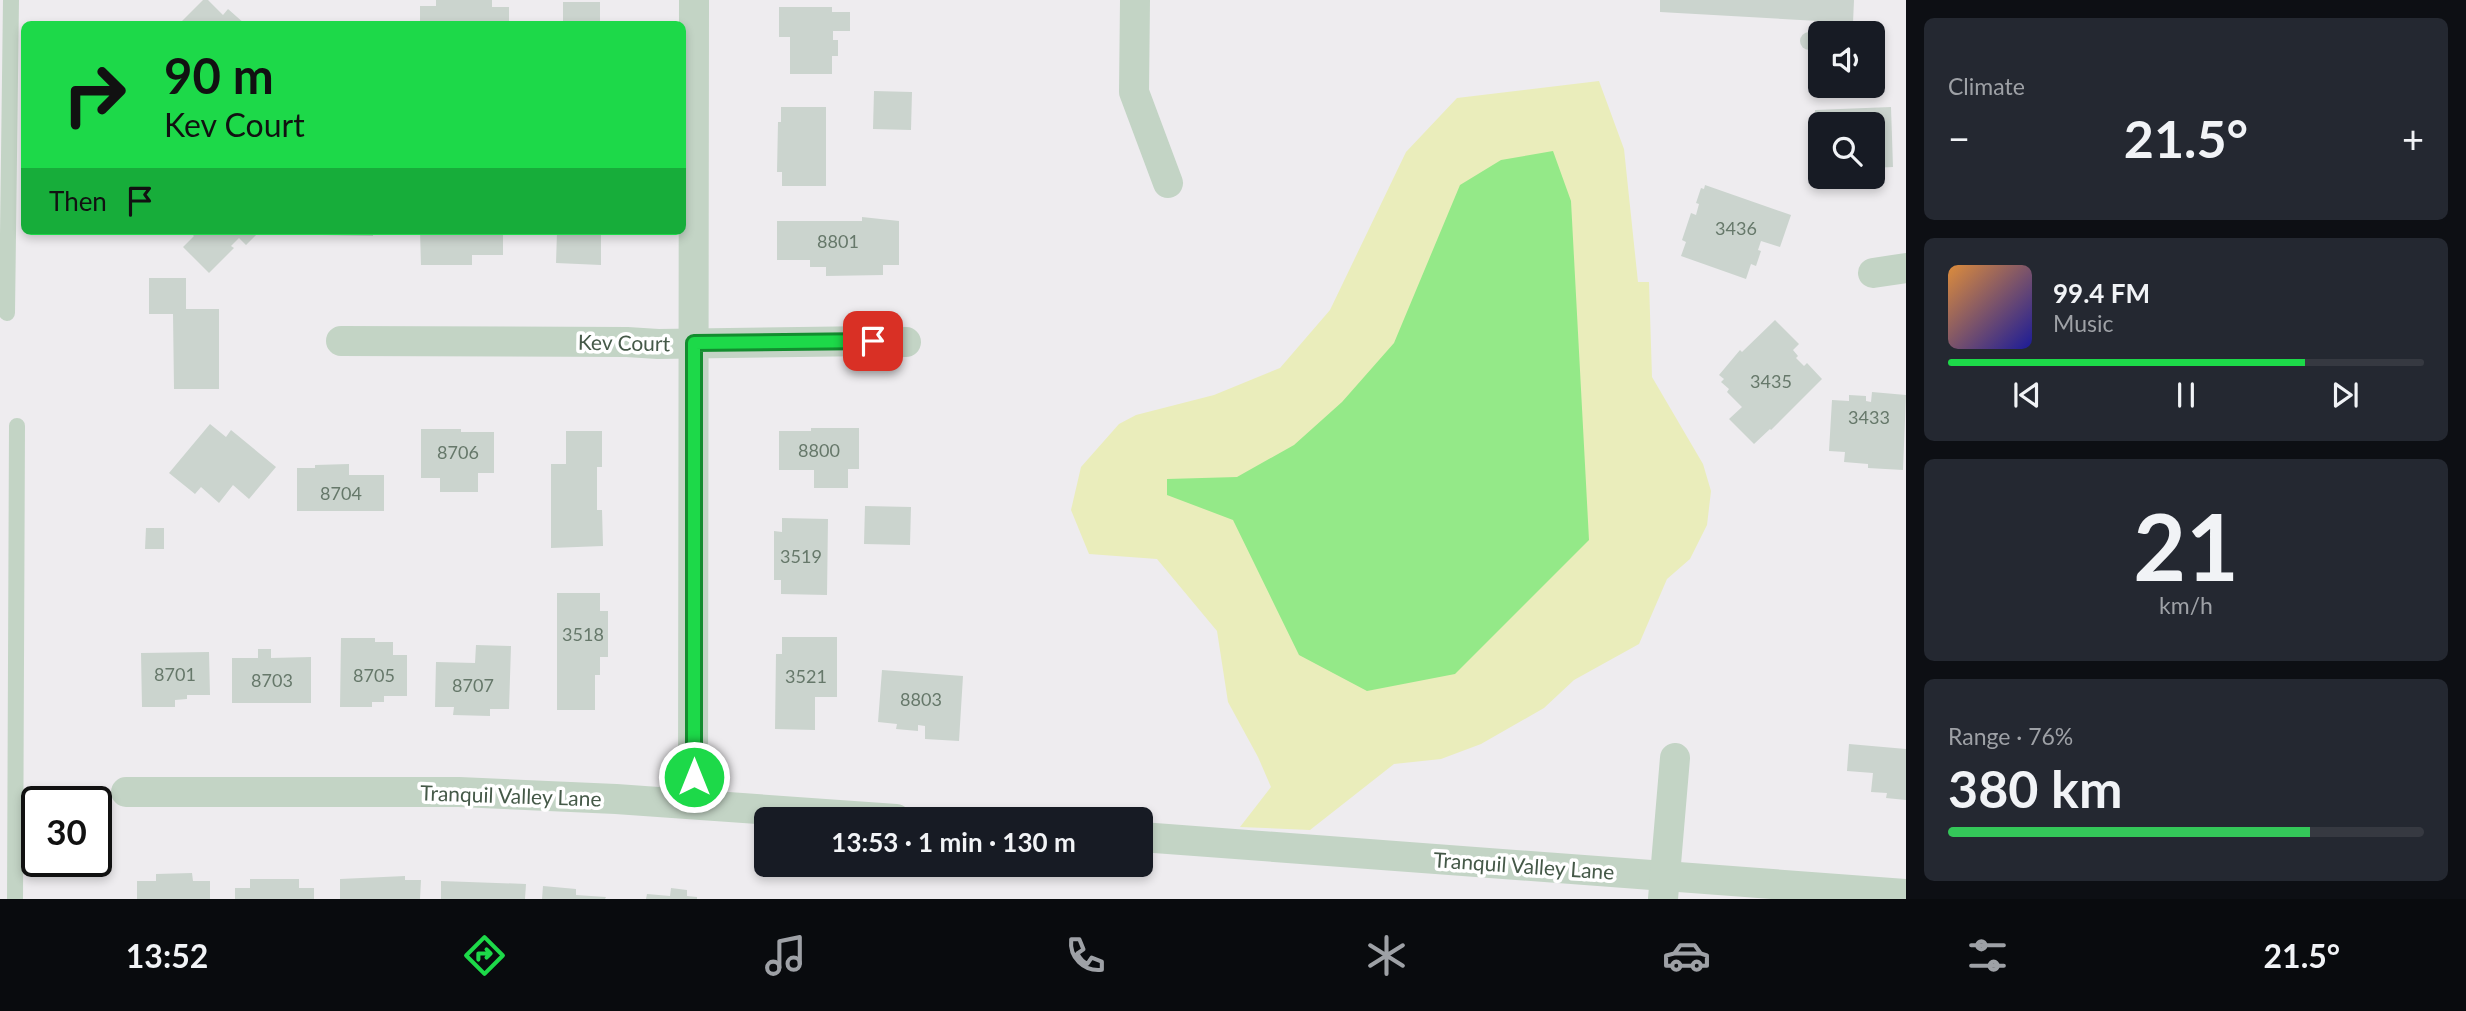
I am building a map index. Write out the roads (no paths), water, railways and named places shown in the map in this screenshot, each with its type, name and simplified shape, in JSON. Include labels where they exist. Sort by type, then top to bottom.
[{"type":"street","points":[[694,0],[694,804]]},
{"type":"street","points":[[1135,0],[1135,92],[1168,183]]},
{"type":"street","points":[[1873,273],[1906,268]]},
{"type":"street","name":"Kev Court","points":[[341,341],[906,342]]},
{"type":"street","points":[[1665,887],[1675,758]]},
{"type":"street","name":"Tranquil Valley Lane","points":[[126,792],[459,792],[754,808]]},
{"type":"street","name":"Tranquil Valley Lane","points":[[1153,838],[1665,887],[1906,894]]},
{"type":"lane","points":[[7,313],[5,32],[11,0]]},
{"type":"lane","points":[[15,899],[8,707],[8,613],[17,426]]}]
